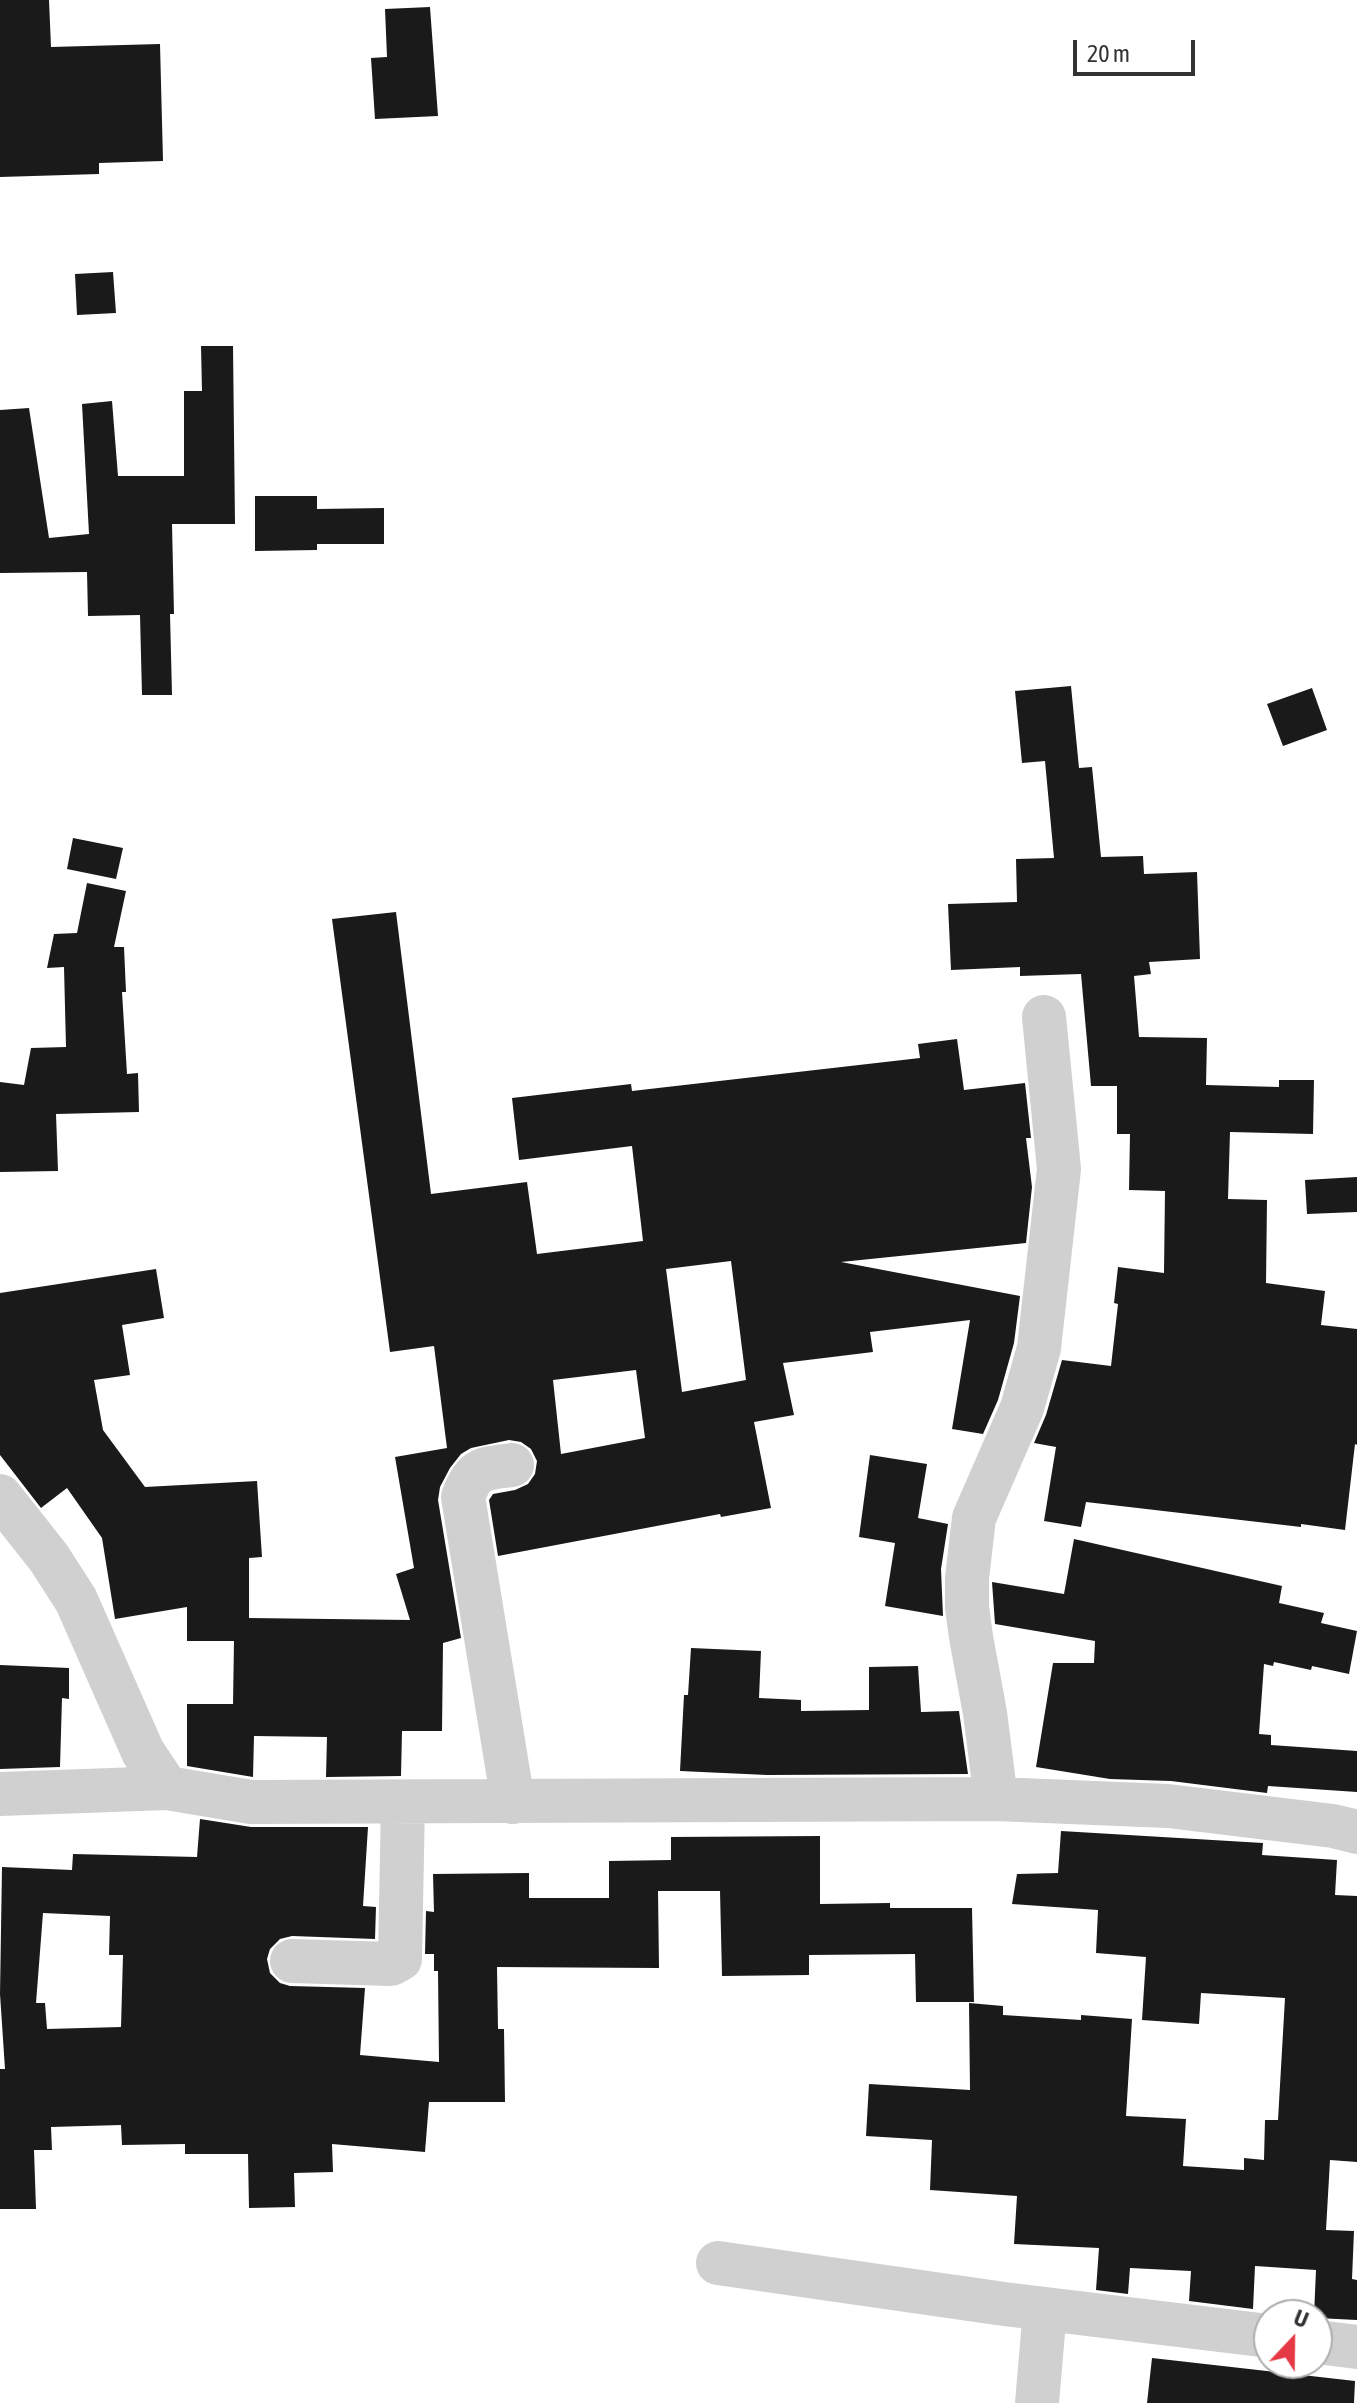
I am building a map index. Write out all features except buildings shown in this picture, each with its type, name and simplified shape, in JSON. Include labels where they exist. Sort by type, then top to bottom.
[{"type":"street","points":[[996,1799],[967,1607],[967,1578],[974,1518],[1022,1408],[1039,1348],[1043,1320],[1059,1169],[1044,1017]]},
{"type":"street","points":[[512,1465],[480,1470],[470,1478],[463,1497],[513,1802]]},
{"type":"street","points":[[0,1496],[49,1558],[76,1600],[143,1752],[167,1788]]},
{"type":"street","points":[[0,1794],[167,1788],[251,1802],[996,1799],[1168,1806],[1268,1817],[1357,1832]]},
{"type":"street","points":[[292,1961],[391,1964],[400,1959],[403,1802]]},
{"type":"street","points":[[718,2263],[1045,2309],[1253,2334]]},
{"type":"street","points":[[1037,2403],[1045,2309]]},
{"type":"street","points":[[1333,2344],[1357,2347]]}]
